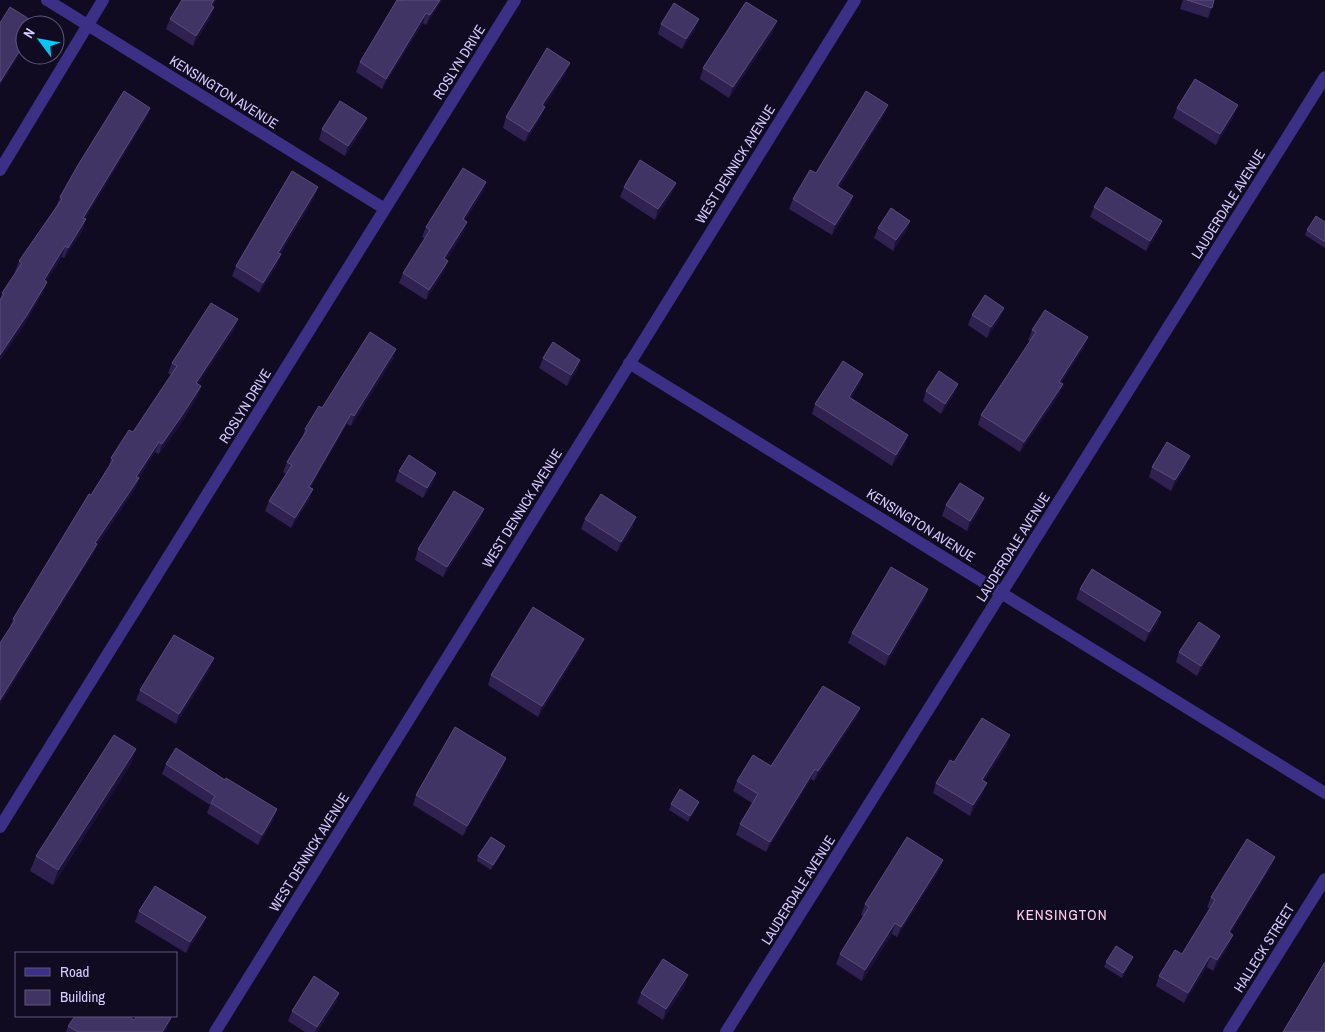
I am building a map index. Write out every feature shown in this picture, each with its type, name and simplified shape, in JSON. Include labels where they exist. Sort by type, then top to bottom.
[{"type":"street","name":"KENSINGTON AVENUE","points":[[46,0],[385,209]]},
{"type":"street","points":[[0,170],[103,0]]},
{"type":"street","name":"ROSLYN DRIVE","points":[[0,827],[515,0]]},
{"type":"street","name":"WEST DENNICK AVENUE","points":[[215,1032],[855,0]]},
{"type":"street","name":"LAUDERDALE AVENUE","points":[[726,1032],[1325,77]]},
{"type":"street","name":"KENSINGTON AVENUE","points":[[629,362],[1325,793]]},
{"type":"street","name":"HALLECK STREET","points":[[1229,1032],[1325,879]]},
{"type":"building","points":[[182,0],[214,0],[211,5],[214,7],[196,36],[170,19]]},
{"type":"building","points":[[397,0],[440,0],[430,15],[426,13],[386,79],[360,62]]},
{"type":"building","points":[[1187,0],[1214,0],[1212,8]]},
{"type":"building","points":[[746,2],[777,21],[733,87],[703,68]]},
{"type":"building","points":[[674,3],[699,19],[686,39],[661,24]]},
{"type":"building","points":[[10,7],[23,15],[15,15],[15,58],[0,82],[0,23]]},
{"type":"building","points":[[547,48],[570,63],[542,105],[545,107],[529,132],[506,117]]},
{"type":"building","points":[[1195,79],[1238,105],[1220,134],[1177,108]]},
{"type":"building","points":[[124,91],[150,108],[83,218],[86,219],[68,248],[65,246],[44,280],[47,282],[0,355],[0,300],[4,294],[2,293],[22,263],[19,261],[62,199],[60,197],[78,165]]},
{"type":"building","points":[[866,91],[888,105],[837,186],[853,196],[835,225],[793,199],[810,170],[816,173]]},
{"type":"building","points":[[340,101],[367,118],[348,146],[322,129]]},
{"type":"building","points":[[640,160],[676,183],[658,209],[624,187]]},
{"type":"building","points":[[463,168],[486,182],[463,219],[467,222],[444,258],[448,261],[429,290],[403,273],[430,230],[426,227]]},
{"type":"building","points":[[292,171],[318,187],[278,253],[281,254],[263,283],[236,266]]},
{"type":"building","points":[[1106,187],[1162,221],[1150,241],[1094,207]]},
{"type":"building","points":[[891,208],[910,221],[896,240],[878,228]]},
{"type":"building","points":[[1316,216],[1325,222],[1325,242],[1307,230]]},
{"type":"building","points":[[985,295],[1004,308],[991,327],[972,315]]},
{"type":"building","points":[[211,303],[238,319],[196,383],[201,386],[162,444],[159,442],[136,477],[139,478],[95,543],[97,544],[0,700],[0,643],[89,494],[91,495],[113,460],[111,458],[129,430],[133,432],[177,366],[172,363]]},
{"type":"building","points":[[1045,310],[1088,337],[1059,382],[1063,384],[1024,442],[981,415],[1036,332],[1032,330]]},
{"type":"building","points":[[370,332],[396,349],[354,416],[351,414],[309,487],[313,489],[295,518],[269,501],[292,465],[287,462],[307,430],[305,429],[319,406],[322,408]]},
{"type":"building","points":[[553,342],[580,360],[571,375],[543,358]]},
{"type":"building","points":[[843,361],[863,374],[849,397],[908,435],[896,455],[815,404]]},
{"type":"building","points":[[939,371],[958,384],[945,404],[926,391]]},
{"type":"building","points":[[1167,442],[1190,456],[1175,480],[1152,467]]},
{"type":"building","points":[[409,455],[436,473],[427,488],[399,471]]},
{"type":"building","points":[[960,483],[984,498],[970,521],[946,505]]},
{"type":"building","points":[[454,491],[484,509],[447,567],[418,549]]},
{"type":"building","points":[[601,494],[636,517],[621,542],[585,519]]},
{"type":"building","points":[[891,567],[928,589],[889,655],[852,633]]},
{"type":"building","points":[[1092,569],[1161,612],[1149,632],[1080,589]]},
{"type":"building","points":[[533,607],[584,639],[542,706],[491,675]]},
{"type":"building","points":[[1199,622],[1220,636],[1201,666],[1179,652]]},
{"type":"building","points":[[174,635],[214,658],[179,714],[140,690]]},
{"type":"building","points":[[823,686],[860,708],[818,771],[815,769],[770,842],[740,824],[758,794],[737,781],[753,755],[771,766]]},
{"type":"building","points":[[982,718],[1010,735],[982,780],[987,783],[973,805],[936,783],[950,760],[954,762]]},
{"type":"building","points":[[455,727],[506,758],[467,826],[416,795]]},
{"type":"building","points":[[114,735],[136,749],[58,870],[36,856]]},
{"type":"building","points":[[176,748],[225,780],[226,778],[277,809],[262,835],[211,803],[215,796],[166,764]]},
{"type":"building","points":[[680,789],[699,802],[690,816],[671,804]]},
{"type":"building","points":[[491,837],[505,846],[493,865],[478,856]]},
{"type":"building","points":[[907,837],[943,860],[901,927],[895,923],[865,970],[840,954],[869,907],[865,904]]},
{"type":"building","points":[[1247,839],[1275,857],[1229,932],[1233,935],[1217,960],[1210,956],[1188,993],[1159,976],[1175,950],[1182,954],[1215,900],[1211,897]]},
{"type":"building","points":[[155,886],[206,917],[190,942],[139,911]]},
{"type":"building","points":[[1116,946],[1133,957],[1123,973],[1106,962]]},
{"type":"building","points":[[663,959],[688,975],[666,1009],[641,993]]},
{"type":"building","points":[[1325,962],[1325,1032],[1283,1032]]},
{"type":"building","points":[[314,976],[339,993],[317,1027],[292,1011]]},
{"type":"building","points":[[74,1017],[130,1017],[134,1020],[136,1017],[171,1018],[162,1032],[78,1032],[68,1026]]},
{"type":"district","name":"KENSINGTON","points":[[1062,915]]}]
